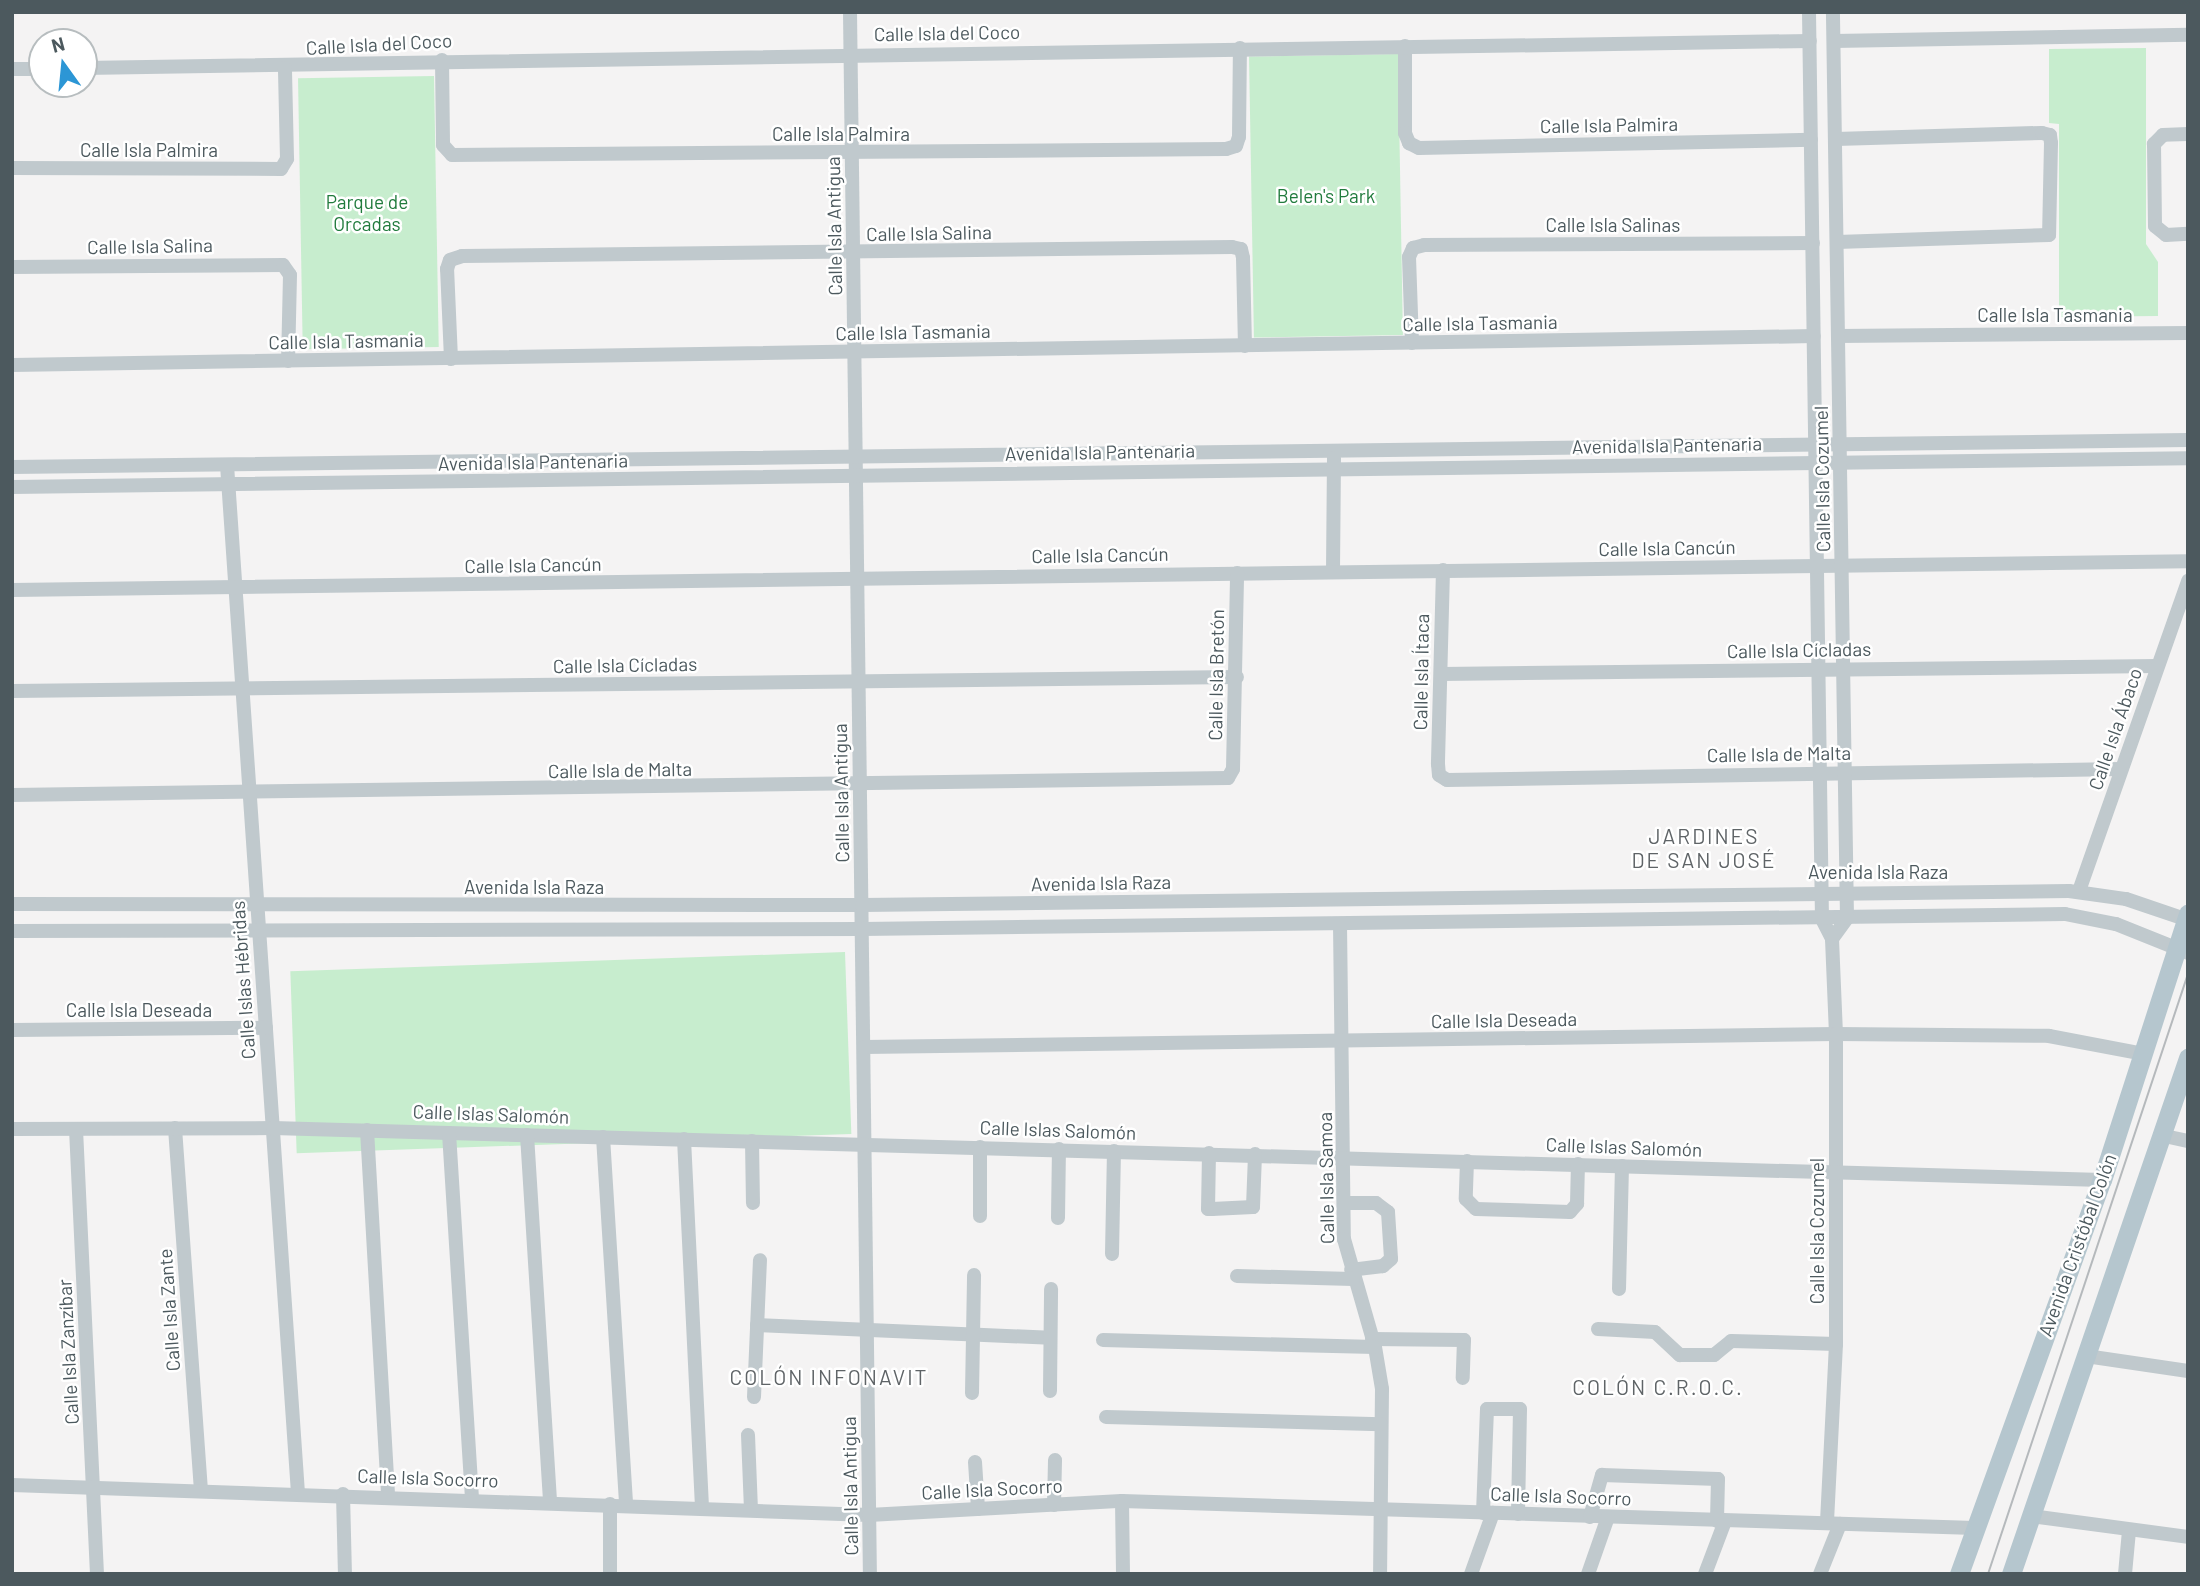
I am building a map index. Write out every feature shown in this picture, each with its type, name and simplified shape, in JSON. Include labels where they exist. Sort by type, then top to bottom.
[{"type":"main road","name":"Avenida Cristóbal Colón","points":[[1959,1574],[2182,950],[2187,918]]},
{"type":"main road","points":[[2011,1574],[2188,1058]]},
{"type":"street","name":"Calle Isla Antigua","points":[[850,12],[870,1574]]},
{"type":"street","name":"Calle Isla Cozumel","points":[[1810,12],[1822,919],[1832,939],[1837,1172],[1833,1524],[1820,1574]]},
{"type":"street","name":"Calle Isla Cozumel","points":[[1833,12],[1847,918]]},
{"type":"street","points":[[1834,41],[2188,35]]},
{"type":"street","name":"Calle Isla del Coco","points":[[98,68],[285,68],[442,60],[851,53],[1810,41]]},
{"type":"street","name":"Calle Isla Palmira","points":[[1405,46],[1405,134],[1409,143],[1419,148],[1811,140]]},
{"type":"street","name":"Calle Isla Palmira","points":[[442,60],[443,145],[447,153],[853,153],[1236,146],[1240,48]]},
{"type":"street","name":"Calle Isla Palmira","points":[[12,168],[285,166],[285,68]]},
{"type":"street","points":[[2188,134],[2158,138],[2154,144],[2158,230],[2188,234]]},
{"type":"street","points":[[1836,139],[2050,135],[2049,235],[1837,242]]},
{"type":"street","name":"Calle Isla Salinas","points":[[1412,343],[1409,257],[1413,248],[1813,243]]},
{"type":"street","name":"Calle Isla Salina","points":[[451,359],[447,270],[450,260],[854,253],[1241,249],[1245,346]]},
{"type":"street","name":"Calle Isla Salina","points":[[12,267],[287,267],[288,361]]},
{"type":"street","name":"Calle Isla Tasmania","points":[[1838,336],[2188,333]]},
{"type":"street","name":"Calle Isla Tasmania","points":[[12,365],[1814,336]]},
{"type":"street","name":"Avenida Isla Pantenaria","points":[[12,487],[857,476],[1817,444],[2188,440]]},
{"type":"street","name":"Avenida Isla Pantenaria","points":[[12,467],[856,456],[1818,463],[2188,458]]},
{"type":"street","points":[[1333,571],[1334,460]]},
{"type":"street","name":"Calle Islas Hébridas","points":[[227,465],[298,1492]]},
{"type":"street","name":"Calle Isla Cancún","points":[[12,590],[236,590],[858,578],[2188,561]]},
{"type":"street","name":"Calle Isla Ítaca","points":[[1438,775],[1443,570]]},
{"type":"street","name":"Calle Isla Bretón","points":[[1228,778],[1233,769],[1237,677],[1237,573]]},
{"type":"street","name":"Calle Isla Ábaco","points":[[2079,891],[2188,581]]},
{"type":"street","name":"Calle Isla Cícladas","points":[[1441,674],[2157,666]]},
{"type":"street","name":"Calle Isla Cícladas","points":[[12,691],[1237,677]]},
{"type":"street","name":"Calle Isla de Malta","points":[[1438,775],[1447,780],[2121,769]]},
{"type":"street","name":"Calle Isla de Malta","points":[[12,795],[860,786],[1228,778]]},
{"type":"street","name":"Avenida Isla Raza","points":[[12,904],[257,907],[862,905],[1846,891],[2079,891],[2126,899],[2187,918]]},
{"type":"street","points":[[12,930],[862,929],[2065,914],[2116,924],[2182,950]]},
{"type":"street","points":[[1832,939],[1847,918]]},
{"type":"street","name":"Calle Isla Samoa","points":[[1340,924],[1344,1239],[1373,1343],[1381,1424],[1380,1574]]},
{"type":"street","name":"Calle Isla Deseada","points":[[12,1030],[265,1028]]},
{"type":"street","name":"Calle Isla Deseada","points":[[864,1047],[1836,1034],[2049,1036],[2143,1054]]},
{"type":"street","name":"Calle Isla Zante","points":[[175,1128],[201,1490]]},
{"type":"street","name":"Calle Islas Salomón","points":[[12,1129],[367,1130],[2102,1180]]},
{"type":"street","name":"Calle Isla Zanzíbar","points":[[76,1129],[95,1487],[97,1574]]},
{"type":"street","points":[[367,1130],[388,1496]]},
{"type":"street","points":[[449,1133],[472,1499]]},
{"type":"street","points":[[527,1135],[550,1502]]},
{"type":"street","points":[[2160,1135],[2188,1140]]},
{"type":"street","points":[[603,1137],[626,1505]]},
{"type":"street","points":[[684,1139],[702,1508]]},
{"type":"street","points":[[752,1141],[753,1203]]},
{"type":"street","points":[[980,1147],[980,1216]]},
{"type":"street","points":[[1058,1217],[1059,1149]]},
{"type":"street","points":[[1112,1254],[1114,1151]]},
{"type":"street","points":[[1209,1153],[1208,1209],[1253,1207],[1255,1154]]},
{"type":"street","points":[[1467,1161],[1466,1199],[1476,1209],[1570,1212],[1577,1204],[1578,1164]]},
{"type":"street","points":[[1619,1289],[1622,1166]]},
{"type":"street","points":[[1237,1276],[1352,1275],[1383,1266],[1391,1259],[1388,1212],[1376,1203],[1344,1203]]},
{"type":"street","points":[[754,1397],[760,1260]]},
{"type":"street","points":[[972,1393],[974,1275]]},
{"type":"street","points":[[1050,1391],[1051,1289]]},
{"type":"street","points":[[757,1325],[1051,1338]]},
{"type":"street","points":[[1598,1329],[1655,1332],[1681,1355],[1714,1355],[1731,1340],[1836,1344]]},
{"type":"street","points":[[1103,1340],[1373,1343],[1464,1340],[1463,1378]]},
{"type":"street","points":[[2086,1356],[2188,1371]]},
{"type":"street","points":[[1471,1574],[1488,1513],[1487,1409],[1520,1409],[1518,1514]]},
{"type":"street","points":[[1106,1417],[1381,1424]]},
{"type":"street","points":[[748,1435],[751,1510]]},
{"type":"street","points":[[1054,1505],[1055,1460]]},
{"type":"street","points":[[975,1462],[978,1509]]},
{"type":"street","points":[[1590,1517],[1602,1475],[1718,1479],[1721,1521],[1705,1574]]},
{"type":"street","name":"Calle Isla Socorro","points":[[12,1485],[298,1492],[869,1515],[1122,1501],[1975,1528]]},
{"type":"street","points":[[343,1494],[345,1574]]},
{"type":"street","points":[[1122,1501],[1123,1574]]},
{"type":"street","points":[[610,1504],[610,1574]]},
{"type":"street","points":[[2031,1516],[2129,1531],[2188,1536]]},
{"type":"street","points":[[1588,1574],[1608,1517]]},
{"type":"street","points":[[2125,1574],[2129,1531]]},
{"type":"green space","points":[[2146,48],[2146,244],[2158,262],[2158,316],[2059,317],[2059,124],[2049,123],[2049,49]]},
{"type":"green space","name":"Belen's Park","points":[[1398,54],[1403,335],[1254,338],[1249,57]]},
{"type":"green space","name":"Parque de Orcadas","points":[[434,76],[439,347],[303,349],[298,78]]},
{"type":"green space","points":[[845,952],[851,1134],[297,1153],[290,971]]},
{"type":"tram line","points":[[1988,1574],[2188,974]]},
{"type":"district","name":"JARDINES DE SAN JOSÉ","points":[[1704,848]]},
{"type":"district","name":"COLÓN INFONAVIT","points":[[829,1377]]},
{"type":"district","name":"COLÓN C.R.O.C.","points":[[1658,1387]]}]
